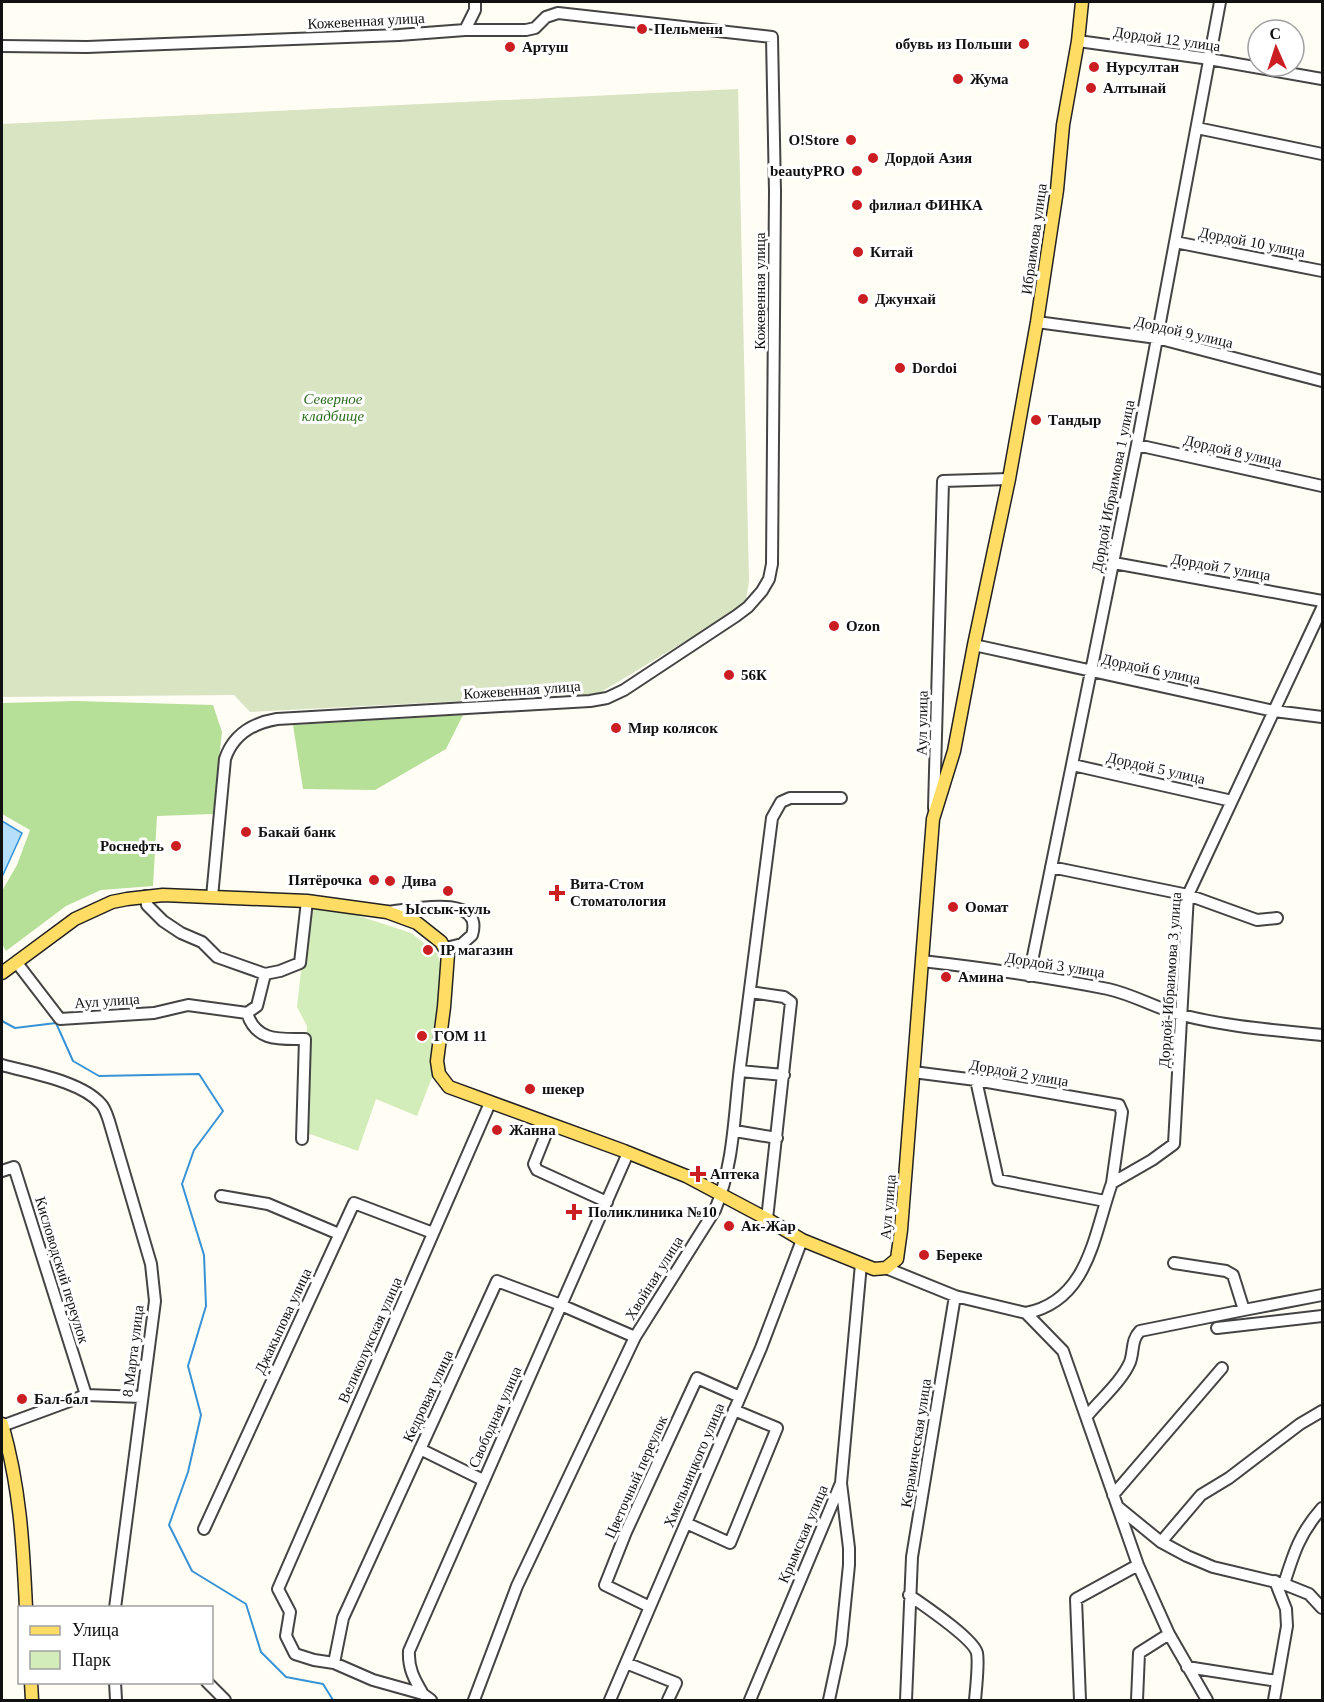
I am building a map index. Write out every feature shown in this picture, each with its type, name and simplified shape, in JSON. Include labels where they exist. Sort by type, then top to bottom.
[{"type":"main road","name":"Ибраимова улица","points":[[933,819],[954,751],[1009,479],[1037,322],[1082,2]]},
{"type":"main road","name":"Аул улица","points":[[886,1268],[894,1263],[898,1254],[933,819]]},
{"type":"main road","points":[[2,973],[75,919],[112,902],[146,896],[307,901],[387,912],[417,923],[446,948],[448,961],[437,1061],[439,1074],[444,1083],[456,1091],[686,1176],[802,1240],[874,1269],[886,1268]]},
{"type":"main road","points":[[2,980],[17,963]]},
{"type":"main road","points":[[2,1425],[4,1444],[16,1482],[21,1513],[26,1606]]},
{"type":"main road","points":[[31,1684],[32,1701]]},
{"type":"street","points":[[465,30],[475,10],[475,2]]},
{"type":"street","name":"Дордой Ибраимова 1 улица","points":[[1029,976],[1114,563],[1220,2]]},
{"type":"street","name":"Кожевенная улица","points":[[2,46],[87,47],[531,29],[536,28],[550,14],[567,13],[642,24],[772,37],[775,192],[772,564],[769,579],[757,598],[736,616],[624,690],[607,698],[537,705],[277,719],[248,729],[230,745],[223,766],[212,897]]},
{"type":"street","name":"Дордой 12 улица","points":[[1078,41],[1209,59],[1323,79]]},
{"type":"street","points":[[1197,128],[1323,154]]},
{"type":"street","name":"Дордой 10 улица","points":[[1175,242],[1323,272]]},
{"type":"street","name":"Дордой 9 улица","points":[[1037,322],[1157,338],[1323,381]]},
{"type":"street","name":"Дордой 8 улица","points":[[1137,445],[1323,486]]},
{"type":"street","name":"Аул улица","points":[[933,819],[937,751],[943,481],[1009,479]]},
{"type":"street","name":"Дордой 7 улица","points":[[1114,563],[1323,601]]},
{"type":"street","name":"Дордой-Ибраимова 3 улица","points":[[1112,1183],[1152,1160],[1174,1144],[1188,895],[1323,608]]},
{"type":"street","name":"Дордой 6 улица","points":[[974,645],[1274,711],[1323,717]]},
{"type":"street","name":"Дордой 5 улица","points":[[1073,765],[1232,801]]},
{"type":"street","name":"Хвойная улица","points":[[474,1701],[517,1587],[635,1337],[715,1210],[721,1194],[735,1131],[740,1071],[772,818],[781,802],[790,798],[842,798]]},
{"type":"street","points":[[1051,867],[1188,895],[1257,920],[1277,918]]},
{"type":"street","points":[[146,896],[147,905],[163,921],[181,933],[202,942],[217,957],[265,974],[300,963],[307,901]]},
{"type":"street","points":[[387,912],[435,906],[463,910],[474,923],[472,936],[462,944],[446,948]]},
{"type":"street","name":"Дордой 3 улица","points":[[922,961],[1110,989],[1143,999],[1180,1015],[1238,1026],[1323,1035]]},
{"type":"street","name":"Аул улица","points":[[17,963],[60,1019],[153,1013],[188,1005],[246,1013]]},
{"type":"street","points":[[265,974],[256,1005],[246,1013],[250,1023],[270,1039],[305,1039],[302,1139]]},
{"type":"street","points":[[750,993],[784,997],[791,1002],[767,1219]]},
{"type":"street","name":"8 Марта улица","points":[[2,1065],[64,1083],[90,1094],[102,1105],[109,1120],[151,1264],[154,1301],[116,1606]]},
{"type":"street","points":[[740,1071],[784,1075]]},
{"type":"street","name":"Дордой 2 улица","points":[[913,1072],[976,1080],[1119,1105],[1122,1112],[1112,1183]]},
{"type":"street","points":[[976,1080],[998,1180],[1105,1201]]},
{"type":"street","name":"Великолукская улица","points":[[334,1663],[295,1654],[286,1636],[290,1612],[278,1589],[490,1103]]},
{"type":"street","points":[[550,1124],[534,1164],[537,1170],[607,1202]]},
{"type":"street","points":[[735,1131],[777,1138]]},
{"type":"street","name":"Свободная улица","points":[[427,1697],[413,1677],[409,1663],[409,1651],[628,1153]]},
{"type":"street","name":"Кисловодский переулок","points":[[2,1171],[14,1167],[86,1395]]},
{"type":"street","points":[[886,1268],[955,1296],[1026,1313],[1041,1310],[1060,1297],[1083,1271],[1094,1245],[1112,1183]]},
{"type":"street","points":[[221,1196],[268,1204],[339,1234]]},
{"type":"street","name":"Джакыпова улица","points":[[204,1529],[354,1203],[433,1233]]},
{"type":"street","name":"Хмельницкого улица","points":[[610,1701],[761,1348],[802,1240]]},
{"type":"street","points":[[1174,1263],[1226,1271],[1233,1275],[1244,1310]]},
{"type":"street","name":"Крымская улица","points":[[750,1701],[841,1482],[861,1264]]},
{"type":"street","name":"Кедровая улица","points":[[334,1663],[343,1618],[497,1281],[561,1305],[635,1337]]},
{"type":"street","points":[[1087,1416],[1125,1372],[1131,1360],[1133,1340],[1140,1331],[1323,1295]]},
{"type":"street","name":"Керамическая улица","points":[[906,1701],[912,1557],[955,1296]]},
{"type":"street","points":[[1026,1313],[1063,1351],[1138,1565],[1169,1634],[1207,1701]]},
{"type":"street","points":[[1217,1328],[1323,1316]]},
{"type":"street","points":[[1113,1495],[1222,1368]]},
{"type":"street","name":"Цветочный переулок","points":[[650,1607],[605,1586],[626,1532],[697,1378],[740,1397]]},
{"type":"street","points":[[2,1425],[86,1395],[142,1397]]},
{"type":"street","points":[[686,1523],[730,1543],[777,1428],[734,1410]]},
{"type":"street","points":[[1161,1542],[1201,1495],[1229,1478],[1300,1424],[1323,1411]]},
{"type":"street","points":[[420,1449],[483,1480]]},
{"type":"street","points":[[829,1701],[841,1644],[849,1565],[841,1482]]},
{"type":"street","points":[[1118,1507],[1161,1542],[1186,1556],[1213,1567],[1280,1582],[1309,1594],[1323,1608]]},
{"type":"street","points":[[1274,1701],[1287,1626],[1280,1582],[1306,1527],[1323,1508]]},
{"type":"street","points":[[1080,1701],[1076,1599],[1138,1565]]},
{"type":"street","points":[[909,1595],[969,1642],[977,1653],[975,1701]]},
{"type":"street","points":[[1137,1701],[1139,1653],[1169,1634]]},
{"type":"street","points":[[334,1663],[373,1680],[427,1697]]},
{"type":"street","points":[[626,1664],[676,1683],[668,1701]]},
{"type":"street","points":[[1187,1667],[1277,1681]]},
{"type":"street","points":[[115,1684],[116,1701]]},
{"type":"street","points":[[208,1684],[225,1701]]},
{"type":"green space","name":"Северное кладбище","points":[[738,89],[749,581],[745,605],[598,694],[250,712],[234,695],[2,697],[2,124]]},
{"type":"green space","points":[[76,701],[213,705],[222,732],[213,814],[157,816],[153,886],[101,890],[66,906],[6,951],[2,944],[2,891],[17,865],[30,830],[2,814],[2,703]]},
{"type":"green space","points":[[463,715],[446,749],[375,790],[303,789],[293,725]]},
{"type":"green space","points":[[308,909],[350,913],[411,933],[438,954],[441,966],[430,1057],[433,1075],[417,1116],[376,1099],[358,1151],[304,1132],[307,1026],[297,1007]]},
{"type":"water","points":[[2,821],[22,833],[2,877]]},
{"type":"waterway","points":[[2,1021],[15,1028],[56,1023],[73,1061],[99,1076],[199,1074],[223,1111],[194,1150],[182,1184],[204,1255],[206,1306],[188,1366],[201,1415],[188,1472],[169,1525],[192,1571],[246,1604],[261,1652],[286,1677],[323,1684],[333,1700]]},
{"type":"place","name":"Пельмени","points":[[642,29]]},
{"type":"place","name":"обувь из Польши","points":[[1024,44]]},
{"type":"place","name":"Артуш","points":[[510,47]]},
{"type":"place","name":"Нурсултан","points":[[1094,67]]},
{"type":"place","name":"Жума","points":[[958,79]]},
{"type":"place","name":"Алтынай","points":[[1091,88]]},
{"type":"place","name":"O!Store","points":[[851,140]]},
{"type":"place","name":"Дордой Азия","points":[[873,158]]},
{"type":"place","name":"beautyPRO","points":[[857,171]]},
{"type":"place","name":"филиал ФИНКА","points":[[857,205]]},
{"type":"place","name":"Китай","points":[[858,252]]},
{"type":"place","name":"Джунхай","points":[[863,299]]},
{"type":"place","name":"Dordoi","points":[[900,368]]},
{"type":"place","name":"Тандыр","points":[[1036,420]]},
{"type":"place","name":"Ozon","points":[[834,626]]},
{"type":"place","name":"56К","points":[[729,675]]},
{"type":"place","name":"Мир колясок","points":[[616,728]]},
{"type":"place","name":"Бакай банк","points":[[246,832]]},
{"type":"place","name":"Роснефть","points":[[176,846]]},
{"type":"place","name":"Пятёрочка","points":[[374,880]]},
{"type":"place","name":"Дива","points":[[390,881]]},
{"type":"place","name":"Ыссык-куль","points":[[448,891]]},
{"type":"place","name":"Вита-Стом Стоматология","points":[[557,893]]},
{"type":"place","name":"Оомат","points":[[953,907]]},
{"type":"place","name":"IP магазин","points":[[428,950]]},
{"type":"place","name":"Амина","points":[[946,977]]},
{"type":"place","name":"ГОМ 11","points":[[422,1036]]},
{"type":"place","name":"шекер","points":[[530,1089]]},
{"type":"place","name":"Жанна","points":[[497,1130]]},
{"type":"place","name":"Аптека","points":[[698,1174]]},
{"type":"place","name":"Поликлиника №10","points":[[574,1212]]},
{"type":"place","name":"Ак-Жар","points":[[729,1226]]},
{"type":"place","name":"Береке","points":[[924,1255]]},
{"type":"place","name":"Бал-бал","points":[[22,1399]]}]
